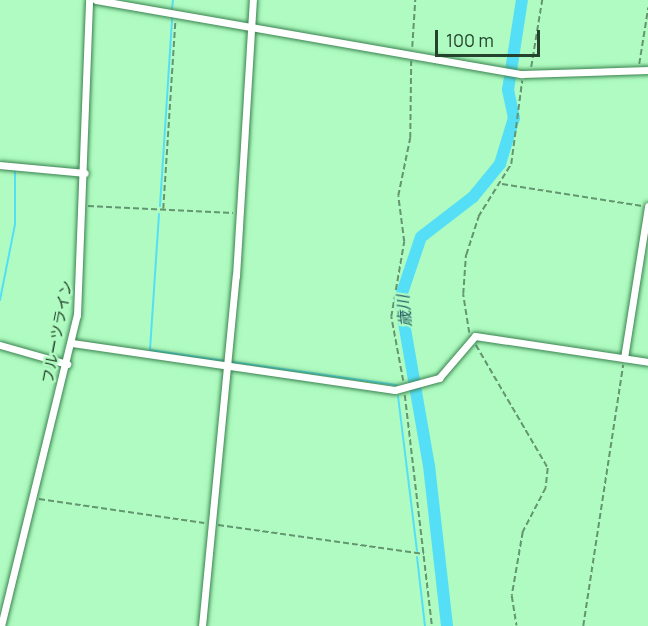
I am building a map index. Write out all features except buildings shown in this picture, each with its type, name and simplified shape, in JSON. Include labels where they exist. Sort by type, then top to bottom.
[{"type":"street","name":"フルーツライン","points":[[1,626],[3,606],[33,499],[72,343],[84,206],[89,0]]},
{"type":"street","points":[[96,0],[505,71],[523,73],[648,70]]},
{"type":"street","points":[[202,626],[236,276],[253,0]]},
{"type":"street","points":[[0,165],[85,173]]},
{"type":"street","points":[[624,358],[648,207]]},
{"type":"street","points":[[72,343],[404,389],[439,378],[471,338],[648,362]]},
{"type":"street","points":[[0,345],[67,364]]},
{"type":"path","points":[[415,0],[410,138],[398,196],[404,242],[391,317],[404,389],[432,626]]},
{"type":"path","points":[[517,626],[512,596],[523,532],[546,488],[548,468],[471,338],[463,294],[466,255],[478,218],[501,184],[517,144],[523,73],[543,0]]},
{"type":"path","points":[[638,71],[648,8]]},
{"type":"path","points":[[163,209],[176,14]]},
{"type":"path","points":[[501,184],[648,207]]},
{"type":"path","points":[[84,206],[240,213]]},
{"type":"path","points":[[583,626],[624,358]]},
{"type":"path","points":[[33,499],[424,554]]},
{"type":"waterway","points":[[172,9],[173,0]]},
{"type":"waterway","name":"歳川","points":[[447,626],[429,466],[400,299],[421,237],[473,197],[500,164],[514,118],[508,90],[522,0]]},
{"type":"waterway","points":[[160,206],[172,18]]},
{"type":"waterway","points":[[0,300],[15,224],[15,169]]},
{"type":"waterway","points":[[159,214],[150,350],[226,361]]},
{"type":"waterway","points":[[233,362],[396,385]]},
{"type":"waterway","points":[[398,396],[417,551]]},
{"type":"waterway","points":[[417,557],[425,626]]}]
